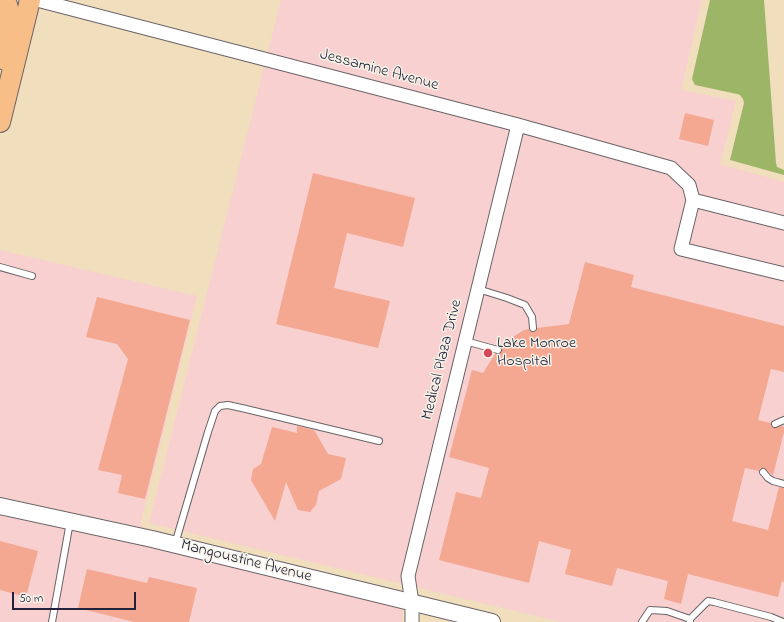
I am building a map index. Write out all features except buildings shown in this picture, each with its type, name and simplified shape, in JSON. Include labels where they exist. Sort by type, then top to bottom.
[{"type":"main road","points":[[4,0],[10,16],[5,47],[10,81]]},
{"type":"main road","points":[[0,122],[30,0]]},
{"type":"street","name":"Jessamine Avenue","points":[[37,0],[518,125],[671,168],[689,185],[693,200]]},
{"type":"street","name":"Medical Plaza Drive","points":[[412,622],[412,603],[408,576],[518,125]]},
{"type":"street","points":[[784,223],[693,200],[681,249],[784,274]]},
{"type":"street","name":"Mangoustine Avenue","points":[[0,506],[175,544],[492,622]]},
{"type":"lane","points":[[0,267],[32,276]]},
{"type":"lane","points":[[478,290],[525,305],[532,317],[533,328]]},
{"type":"lane","points":[[465,341],[498,350]]},
{"type":"lane","points":[[175,544],[208,432],[215,411],[220,406],[228,405],[379,441]]},
{"type":"lane","points":[[775,424],[784,420]]},
{"type":"lane","points":[[763,472],[773,481],[784,484]]},
{"type":"lane","points":[[52,622],[70,522]]},
{"type":"lane","points":[[642,622],[650,610],[667,611],[690,620],[708,601],[771,617],[782,622]]},
{"type":"shaded area","name":"Lake Monroe Hospital","points":[[281,0],[702,0],[681,90],[736,101],[720,164],[784,182],[784,622],[561,622],[149,523]]},
{"type":"shaded area","points":[[0,250],[197,296],[141,521],[141,526],[144,528],[0,497]]},
{"type":"shaded area","points":[[0,514],[150,547],[402,609],[402,622],[0,622]]},
{"type":"green space","points":[[710,0],[764,0],[776,163],[777,167],[784,170],[784,175],[730,160],[744,103],[743,99],[737,94],[695,85],[692,79]]},
{"type":"place","name":"Lake Monroe Hospital","points":[[488,353]]}]
